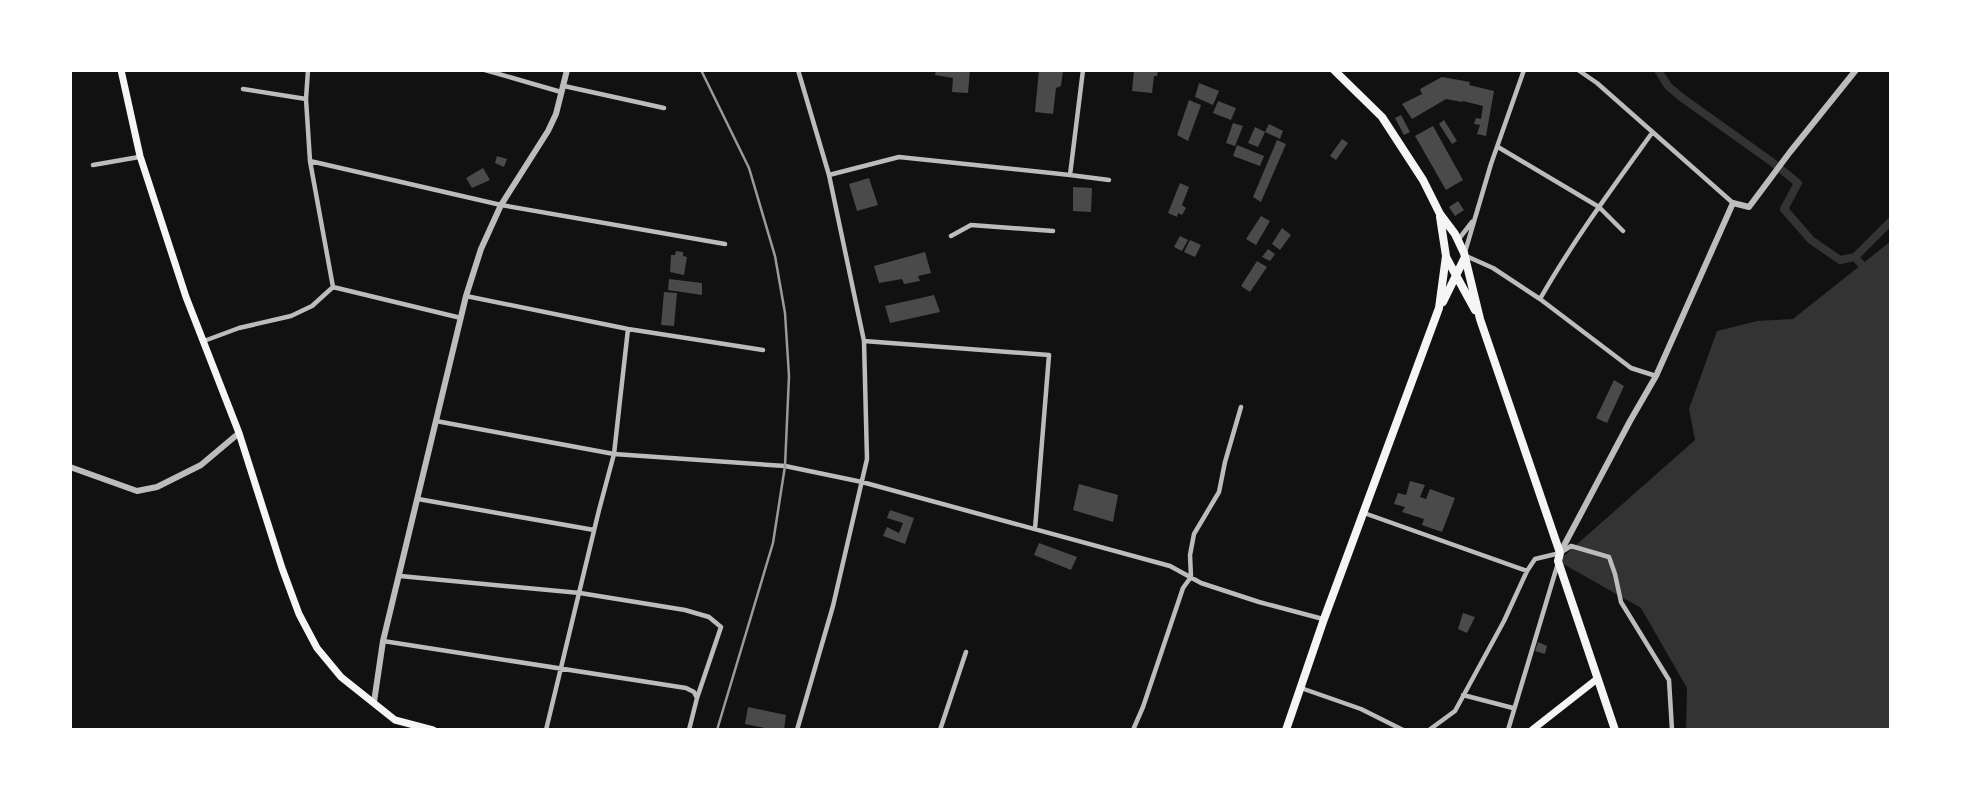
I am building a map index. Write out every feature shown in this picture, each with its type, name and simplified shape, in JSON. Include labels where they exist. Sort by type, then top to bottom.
[{"type":"highway","points":[[1334,70],[1382,117],[1423,180],[1465,255],[1480,319],[1615,730]]},
{"type":"highway","points":[[1439,308],[1446,256],[1440,214]]},
{"type":"highway","points":[[1446,256],[1458,240]]},
{"type":"highway","points":[[1286,730],[1324,619],[1439,308],[1465,255]]},
{"type":"highway","points":[[1446,256],[1480,319]]},
{"type":"highway","points":[[1445,298],[1451,294],[1466,295]]},
{"type":"main road","points":[[121,70],[140,156],[186,297],[239,433],[299,614],[317,648],[341,677],[401,727],[433,730]]},
{"type":"main road","points":[[1532,730],[1597,679]]},
{"type":"street","points":[[308,70],[306,99],[310,161],[333,286]]},
{"type":"street","points":[[485,70],[563,89],[664,108]]},
{"type":"street","points":[[373,702],[383,641],[466,296],[481,249],[501,205],[556,114],[567,70]]},
{"type":"street","points":[[797,730],[833,606],[867,459],[864,341],[829,175],[798,70]]},
{"type":"street","points":[[1070,175],[1083,70]]},
{"type":"street","points":[[1524,70],[1474,219],[1465,255],[1493,268],[1541,299],[1631,368],[1656,376]]},
{"type":"street","points":[[1578,70],[1597,83],[1733,203],[1749,207],[1856,70]]},
{"type":"street","points":[[243,89],[306,99]]},
{"type":"street","points":[[1541,299],[1556,271],[1652,133]]},
{"type":"street","points":[[1498,147],[1599,207],[1623,231]]},
{"type":"street","points":[[93,165],[140,156]]},
{"type":"street","points":[[829,175],[899,157],[1109,180]]},
{"type":"street","points":[[310,161],[501,205],[725,244]]},
{"type":"street","points":[[1508,730],[1559,557],[1656,376],[1733,203]]},
{"type":"street","points":[[1458,240],[1474,219]]},
{"type":"street","points":[[951,236],[971,225],[1053,231]]},
{"type":"street","points":[[203,341],[239,328],[291,316],[312,306],[333,286]]},
{"type":"street","points":[[333,286],[462,318]]},
{"type":"street","points":[[466,296],[628,329],[763,350]]},
{"type":"street","points":[[546,730],[614,454],[628,329]]},
{"type":"street","points":[[864,341],[1049,355],[1035,529]]},
{"type":"street","points":[[1133,730],[1183,588],[1191,577],[1190,555],[1194,534],[1219,492],[1224,462],[1241,407]]},
{"type":"street","points":[[436,421],[614,454],[785,466],[862,482],[1170,566],[1201,583],[1259,603],[1324,619]]},
{"type":"street","points":[[70,467],[136,491],[157,487],[201,465],[239,433]]},
{"type":"street","points":[[418,499],[594,530]]},
{"type":"street","points":[[1364,513],[1527,571]]},
{"type":"street","points":[[1429,730],[1455,711],[1535,559],[1559,557],[1571,546],[1609,557],[1621,602],[1670,680],[1672,730]]},
{"type":"street","points":[[400,576],[580,593],[685,610],[709,617],[720,627],[689,730]]},
{"type":"street","points":[[383,641],[686,688],[698,698]]},
{"type":"street","points":[[940,730],[965,652]]},
{"type":"street","points":[[1301,688],[1361,709],[1403,730]]},
{"type":"street","points":[[1463,695],[1513,708]]},
{"type":"street","points":[[1386,730],[1391,725]]},
{"type":"shaded area","points":[[1891,241],[1891,730],[1686,730],[1687,688],[1641,608],[1558,561],[1695,440],[1689,409],[1717,331],[1757,321],[1793,319]]},
{"type":"building","points":[[936,70],[970,70],[968,93],[952,92],[953,78],[935,75]]},
{"type":"building","points":[[1039,70],[1063,70],[1061,86],[1056,88],[1053,114],[1035,112]]},
{"type":"building","points":[[1134,70],[1158,70],[1157,76],[1154,76],[1152,93],[1132,91]]},
{"type":"building","points":[[1442,77],[1470,82],[1469,85],[1494,91],[1486,136],[1477,134],[1480,125],[1474,124],[1476,118],[1481,119],[1483,106],[1463,101],[1446,99],[1412,119],[1402,104],[1422,94],[1420,89]]},
{"type":"building","points":[[1199,83],[1219,91],[1213,105],[1195,97]]},
{"type":"building","points":[[1189,100],[1201,105],[1188,141],[1177,135]]},
{"type":"building","points":[[1218,101],[1236,108],[1231,120],[1213,113]]},
{"type":"building","points":[[1401,115],[1410,132],[1404,135],[1395,118]]},
{"type":"building","points":[[1444,120],[1457,141],[1452,144],[1439,124]]},
{"type":"building","points":[[1233,123],[1243,126],[1235,146],[1226,143]]},
{"type":"building","points":[[1269,124],[1283,131],[1280,139],[1265,132]]},
{"type":"building","points":[[1433,126],[1463,180],[1446,190],[1415,136]]},
{"type":"building","points":[[1255,127],[1265,132],[1258,147],[1248,143]]},
{"type":"building","points":[[1342,139],[1348,143],[1336,160],[1330,156]]},
{"type":"building","points":[[1277,140],[1286,144],[1261,202],[1253,197]]},
{"type":"building","points":[[1237,145],[1264,156],[1260,166],[1233,156]]},
{"type":"building","points":[[497,156],[507,159],[504,167],[495,163]]},
{"type":"building","points":[[483,168],[490,180],[472,188],[466,178]]},
{"type":"building","points":[[869,178],[878,205],[857,211],[849,184]]},
{"type":"building","points":[[1180,183],[1189,187],[1182,205],[1186,208],[1182,215],[1178,213],[1177,217],[1168,213]]},
{"type":"building","points":[[1073,187],[1092,188],[1091,212],[1073,211]]},
{"type":"building","points":[[1458,201],[1464,210],[1455,216],[1449,207]]},
{"type":"building","points":[[1261,216],[1270,221],[1256,245],[1246,239]]},
{"type":"building","points":[[1282,228],[1291,235],[1280,250],[1272,244]]},
{"type":"building","points":[[1180,236],[1188,240],[1182,251],[1174,247]]},
{"type":"building","points":[[1190,240],[1201,245],[1195,257],[1184,252]]},
{"type":"building","points":[[1268,249],[1275,254],[1270,261],[1262,257]]},
{"type":"building","points":[[676,251],[683,252],[683,256],[687,257],[684,275],[670,272],[671,255],[675,255]]},
{"type":"building","points":[[925,252],[931,273],[918,276],[920,281],[904,284],[902,279],[879,283],[874,266]]},
{"type":"building","points":[[1257,261],[1267,267],[1250,292],[1241,286]]},
{"type":"building","points":[[669,279],[702,283],[702,295],[668,290]]},
{"type":"building","points":[[664,292],[677,293],[674,326],[661,325]]},
{"type":"building","points":[[934,295],[940,312],[890,323],[885,306]]},
{"type":"building","points":[[1614,380],[1624,386],[1607,423],[1596,418]]},
{"type":"building","points":[[1410,481],[1425,485],[1420,497],[1426,499],[1430,489],[1455,498],[1442,532],[1422,525],[1424,519],[1402,512],[1405,507],[1394,504],[1398,493],[1406,495]]},
{"type":"building","points":[[1079,484],[1118,495],[1113,522],[1073,510]]},
{"type":"building","points":[[890,510],[914,518],[905,544],[883,536],[887,527],[899,533],[903,523],[887,518]]},
{"type":"building","points":[[1039,543],[1077,557],[1071,570],[1034,555]]},
{"type":"building","points":[[1463,613],[1475,617],[1467,633],[1458,629]]},
{"type":"building","points":[[1538,642],[1547,646],[1545,654],[1535,651]]},
{"type":"building","points":[[748,707],[786,715],[784,730],[745,724]]},
{"type":"waterway","points":[[1658,70],[1668,86],[1681,97],[1798,183],[1784,209],[1811,240],[1840,260],[1855,257]]},
{"type":"waterway","points":[[1868,272],[1855,257],[1891,221]]},
{"type":"railway","points":[[701,70],[749,168],[775,256],[785,313],[789,376],[785,466],[773,543],[717,730]]}]
